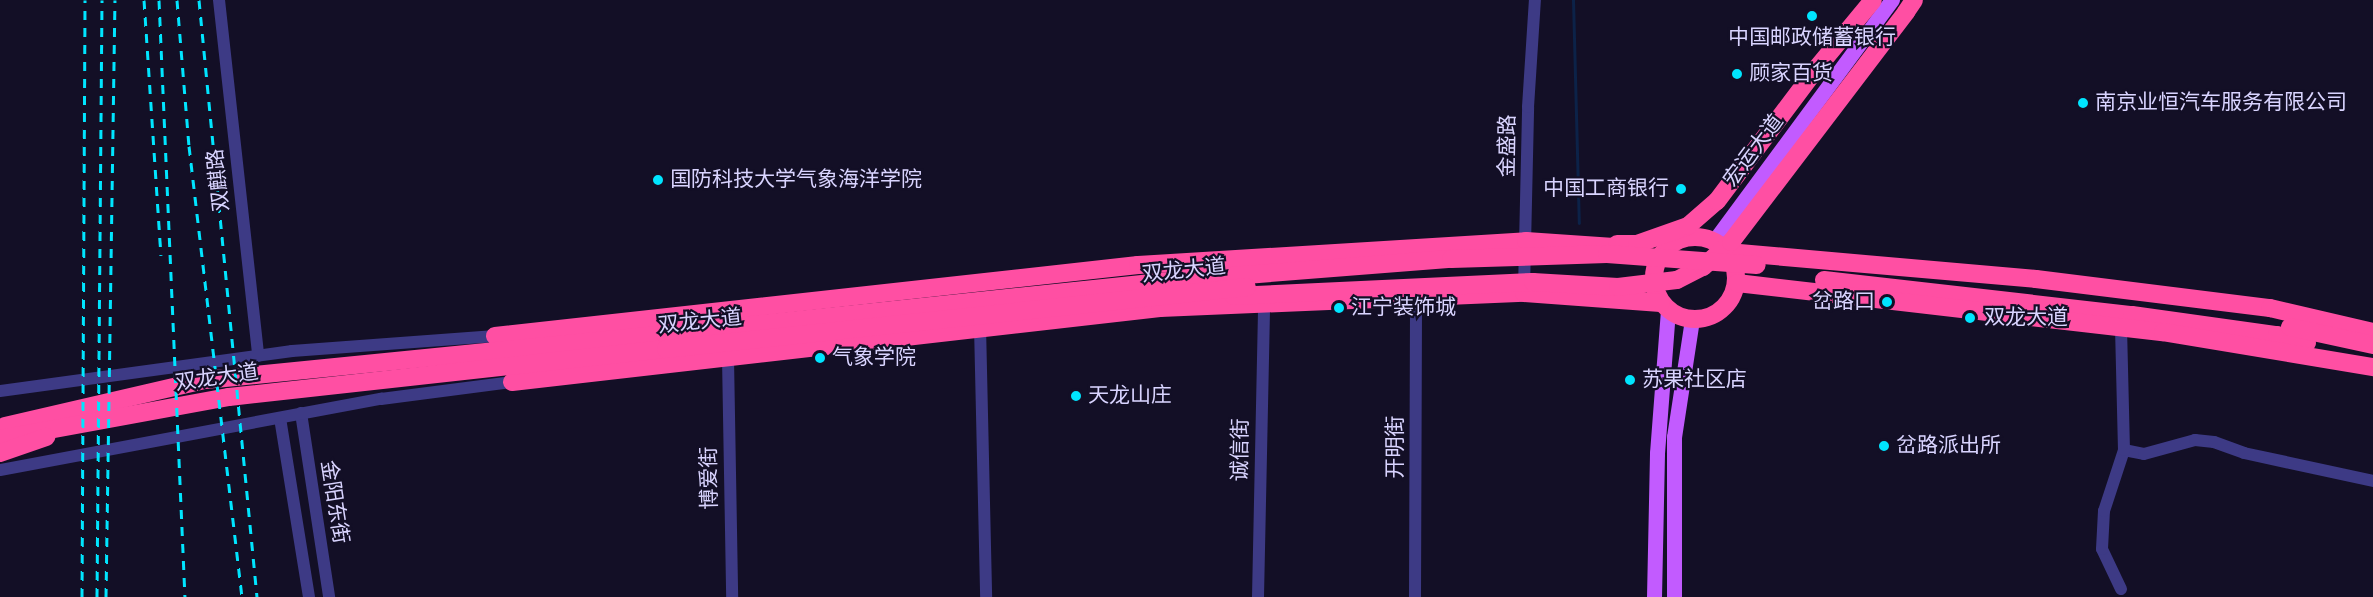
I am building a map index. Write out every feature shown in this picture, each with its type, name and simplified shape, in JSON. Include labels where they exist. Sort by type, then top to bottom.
[{"type":"highway","points":[[853,313],[968,292],[1172,269],[1467,248],[1637,244],[1688,226],[1717,201],[1815,69],[1873,0]]},
{"type":"highway","points":[[1157,296],[1533,282],[1618,287],[1677,280],[1703,267],[1731,242],[1904,4]]},
{"type":"highway","points":[[1715,244],[1737,272],[1737,284],[1727,306],[1717,314],[1692,320],[1665,306],[1654,277],[1663,252],[1683,239],[2270,308],[2373,332]]},
{"type":"highway","name":"双龙大道","points":[[495,336],[1138,265],[1526,241],[1663,252]]},
{"type":"highway","name":"双龙大道","points":[[0,427],[665,341],[853,313],[1298,270],[1512,255],[1607,254],[1757,265],[2123,302],[2373,345]]},
{"type":"highway","name":"双龙大道","points":[[0,439],[205,380],[1477,269],[1599,266],[1874,284],[2277,330],[2373,361]]},
{"type":"highway","points":[[1737,284],[2163,332],[2373,367]]},
{"type":"highway","name":"双龙大道","points":[[512,382],[728,358],[980,326],[1160,308],[1524,293],[1665,306]]},
{"type":"highway","points":[[0,419],[75,416]]},
{"type":"highway","points":[[0,453],[75,416]]},
{"type":"main road","name":"宏运大道","points":[[1715,244],[1879,0]]},
{"type":"main road","name":"宏运大道","points":[[1715,244],[1904,4]]},
{"type":"main road","points":[[1654,597],[1657,453],[1665,306]]},
{"type":"main road","points":[[1674,597],[1674,437],[1692,320]]},
{"type":"street","name":"双麒路","points":[[219,0],[258,356]]},
{"type":"street","name":"金盛路","points":[[1524,293],[1528,107],[1535,0]]},
{"type":"street","name":"开明街","points":[[1415,597],[1416,297]]},
{"type":"street","name":"诚信街","points":[[1257,597],[1264,304]]},
{"type":"street","points":[[980,326],[986,597]]},
{"type":"street","points":[[2121,328],[2124,450],[2104,511],[2102,549],[2121,590]]},
{"type":"street","points":[[0,391],[258,356],[495,336]]},
{"type":"street","points":[[244,376],[362,349]]},
{"type":"street","name":"博爱街","points":[[728,358],[732,597]]},
{"type":"street","points":[[0,470],[301,413],[512,382]]},
{"type":"street","name":"金阳东街","points":[[301,413],[329,597]]},
{"type":"street","name":"金阳东街","points":[[280,417],[309,597]]},
{"type":"street","points":[[2124,450],[2144,454],[2195,441],[2214,442],[2244,453],[2373,481]]},
{"type":"waterway","points":[[1573,0],[1579,223]]},
{"type":"railway","points":[[82,597],[85,0]]},
{"type":"railway","points":[[97,597],[102,0]]},
{"type":"railway","points":[[106,597],[115,0]]},
{"type":"railway","points":[[144,0],[161,255]]},
{"type":"railway","points":[[159,0],[185,597]]},
{"type":"railway","points":[[177,0],[189,146],[242,597]]},
{"type":"railway","points":[[199,0],[257,597]]},
{"type":"place","name":"中国邮政储蓄银行","points":[[1812,16]]},
{"type":"place","name":"顾家百货","points":[[1737,74]]},
{"type":"place","name":"南京业恒汽车服务有限公司","points":[[2083,103]]},
{"type":"place","name":"国防科技大学气象海洋学院","points":[[658,180]]},
{"type":"place","name":"中国工商银行","points":[[1681,189]]},
{"type":"place","name":"岔路口","points":[[1887,302]]},
{"type":"place","name":"江宁装饰城","points":[[1339,308]]},
{"type":"place","name":"双龙大道","points":[[1970,318]]},
{"type":"place","name":"气象学院","points":[[820,358]]},
{"type":"place","name":"苏果社区店","points":[[1630,380]]},
{"type":"place","name":"天龙山庄","points":[[1076,396]]},
{"type":"place","name":"岔路派出所","points":[[1884,446]]}]
